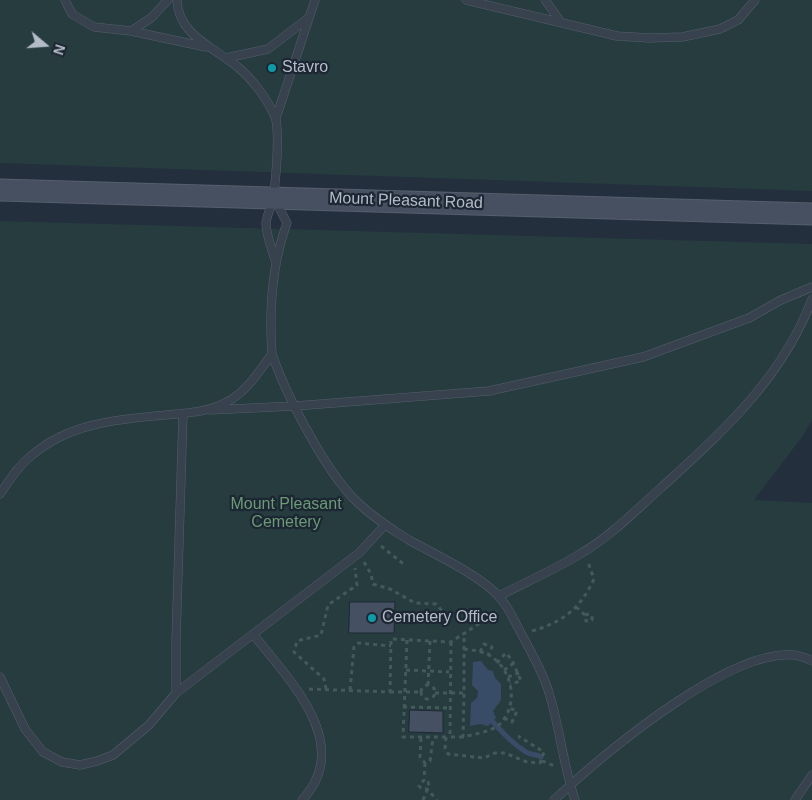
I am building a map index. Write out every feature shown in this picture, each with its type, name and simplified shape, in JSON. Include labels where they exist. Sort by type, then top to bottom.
[{"type":"main road","name":"Mount Pleasant Road","points":[[0,190],[812,214]]},
{"type":"lane","points":[[65,0],[72,14],[82,22],[94,27],[131,31],[208,48]]},
{"type":"lane","points":[[131,31],[152,18],[168,0]]},
{"type":"lane","points":[[177,0],[182,19],[190,31],[208,48],[226,58],[251,79],[276,118]]},
{"type":"lane","points":[[275,261],[266,223],[273,197],[277,152],[276,118],[308,18],[316,0]]},
{"type":"lane","points":[[466,0],[617,36],[682,37],[720,29],[738,20],[756,0]]},
{"type":"lane","points":[[545,0],[560,21]]},
{"type":"lane","points":[[226,58],[268,49],[308,18]]},
{"type":"lane","points":[[273,197],[287,223],[275,261],[271,334],[272,354],[281,382],[328,463],[353,499],[385,525],[482,582],[499,596],[506,605],[537,662],[549,693],[575,800]]},
{"type":"lane","points":[[0,494],[30,456],[55,438],[83,427],[129,418],[210,410],[295,406],[489,391],[643,357],[749,318],[781,300],[812,287]]},
{"type":"lane","points":[[499,596],[581,554],[644,503],[734,420],[764,386],[780,362],[803,323],[812,299]]},
{"type":"lane","points":[[210,410],[232,399],[250,384],[272,354]]},
{"type":"lane","points":[[176,693],[183,414]]},
{"type":"lane","points":[[0,676],[25,729],[43,752],[62,762],[80,766],[112,755],[149,725],[176,693],[359,553],[385,525]]},
{"type":"lane","points":[[253,634],[296,689],[316,721],[322,742],[322,765],[313,787],[302,800]]},
{"type":"lane","points":[[554,800],[655,715],[690,692],[768,657],[793,656],[812,661]]},
{"type":"lane","points":[[795,800],[812,775]]},
{"type":"path","points":[[373,539],[406,566]]},
{"type":"path","points":[[359,553],[371,574],[373,584],[390,588],[415,604],[436,604],[444,613]]},
{"type":"path","points":[[326,689],[324,679],[294,652],[294,645],[297,641],[321,635],[328,605],[357,585],[355,567],[359,553]]},
{"type":"path","points":[[522,635],[555,624],[576,607],[588,593],[594,579],[592,568],[581,554]]},
{"type":"path","points":[[390,692],[391,639],[451,642],[506,605]]},
{"type":"path","points":[[576,607],[585,615]]},
{"type":"path","points":[[463,737],[464,634]]},
{"type":"path","points":[[407,640],[403,737],[463,737],[494,728],[500,724],[509,708],[512,693],[508,677],[504,670],[488,655],[464,649]]},
{"type":"path","points":[[428,685],[430,641]]},
{"type":"path","points":[[451,642],[448,737],[445,748],[448,754],[484,758],[495,753],[505,753],[527,762],[540,763],[544,752],[518,736]]},
{"type":"path","points":[[350,690],[354,647],[358,643],[391,646]]},
{"type":"path","points":[[480,652],[484,644],[492,647],[488,655]]},
{"type":"path","points":[[497,663],[506,653],[514,663],[521,681],[510,684]]},
{"type":"path","points":[[504,670],[514,663]]},
{"type":"path","points":[[406,670],[449,672]]},
{"type":"path","points":[[508,677],[518,673]]},
{"type":"path","points":[[420,692],[423,686],[428,685],[432,686],[435,693]]},
{"type":"path","points":[[296,689],[420,692]]},
{"type":"path","points":[[420,692],[422,697],[427,700]]},
{"type":"path","points":[[435,693],[464,693]]},
{"type":"path","points":[[427,700],[434,697],[435,693]]},
{"type":"path","points":[[427,700],[427,708]]},
{"type":"path","points":[[403,708],[449,708]]},
{"type":"path","points":[[504,718],[512,722],[517,711],[509,708]]},
{"type":"path","points":[[421,738],[420,757],[425,763],[424,780],[420,782],[420,786],[422,789],[427,789],[437,800]]},
{"type":"path","points":[[425,763],[430,761],[432,755],[433,738]]},
{"type":"path","points":[[423,800],[429,784],[424,780]]},
{"type":"green space","points":[[0,0],[812,0],[812,191],[0,163]]},
{"type":"green space","name":"Mount Pleasant Cemetery","points":[[0,221],[812,244],[812,420],[802,437],[754,500],[812,503],[812,800],[0,800]]},
{"type":"water","points":[[481,661],[488,670],[493,671],[495,678],[501,684],[501,700],[493,711],[496,718],[488,726],[480,724],[470,726],[471,703],[477,698],[478,691],[472,685],[473,662]]},
{"type":"building","name":"Cemetery Office","points":[[350,602],[395,602],[394,633],[349,633]]},
{"type":"building","points":[[410,710],[443,711],[443,733],[409,732]]},
{"type":"waterway","points":[[492,721],[521,749],[541,757]]},
{"type":"place","name":"Stavro","points":[[272,68]]},
{"type":"place","name":"Cemetery Office","points":[[372,618]]}]
